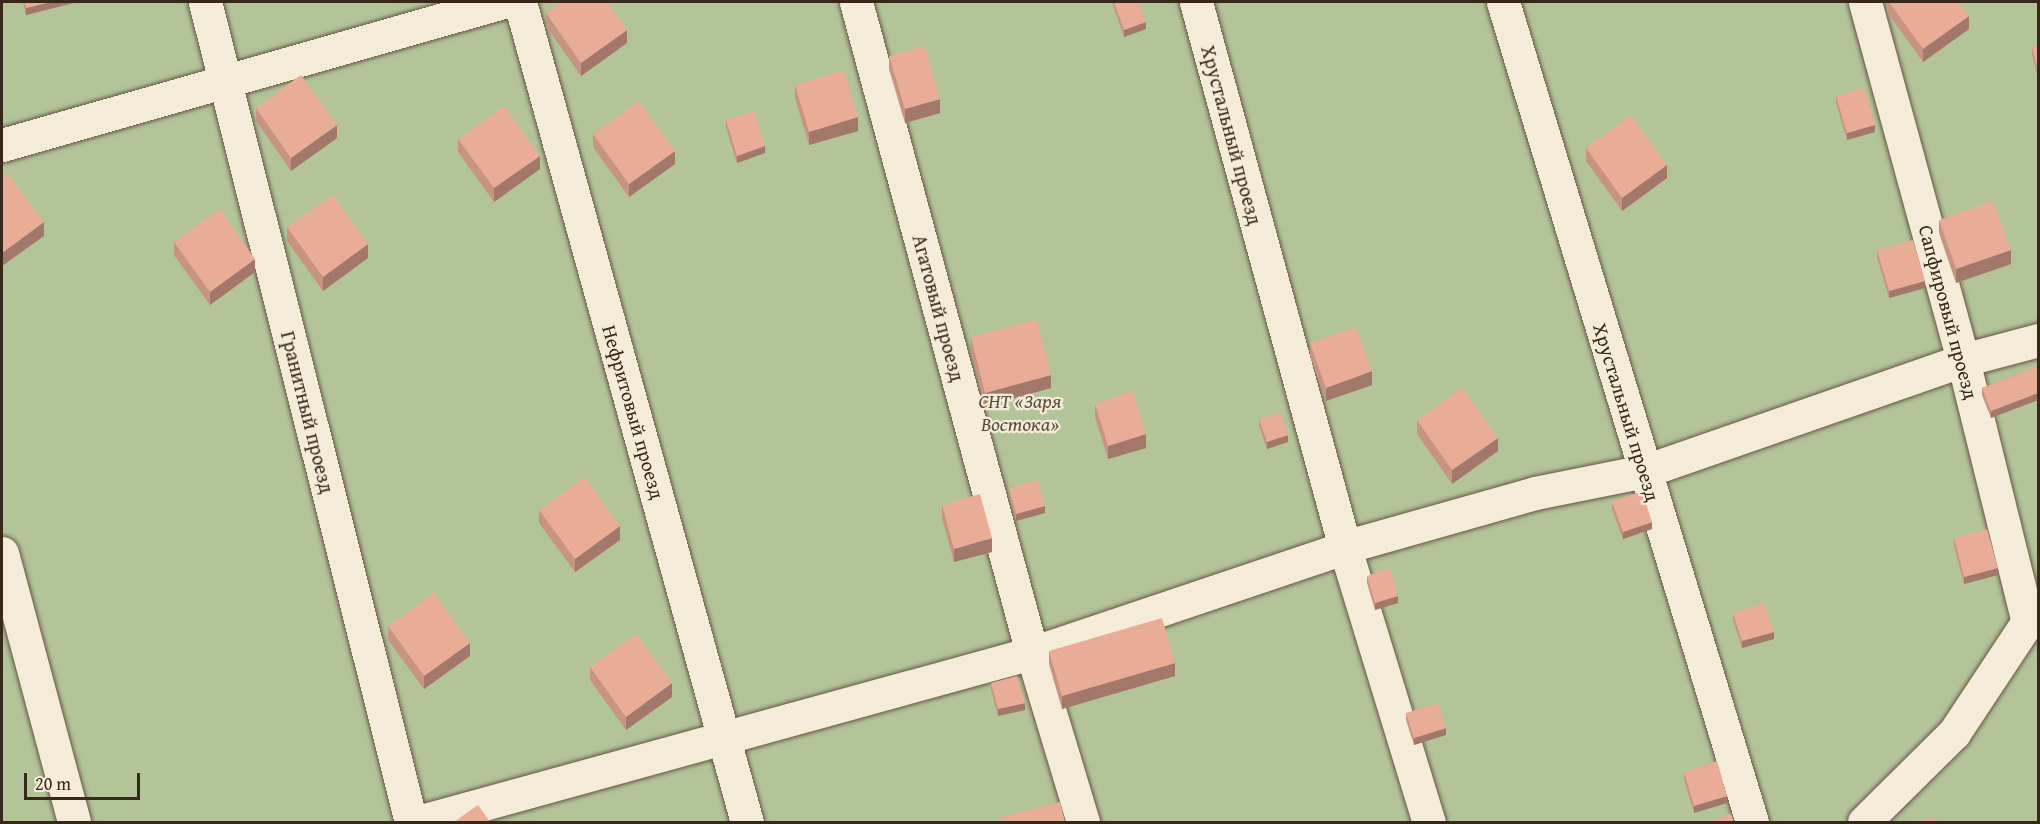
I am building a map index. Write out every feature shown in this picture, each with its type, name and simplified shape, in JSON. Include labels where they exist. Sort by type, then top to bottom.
[{"type":"street","name":"Гранитный проезд","points":[[205,2],[411,822]]},
{"type":"street","points":[[2,145],[504,2]]},
{"type":"street","name":"Нефритовый проезд","points":[[520,2],[747,822]]},
{"type":"street","name":"Агатовый проезд","points":[[856,2],[1032,653],[1083,822]]},
{"type":"street","name":"Хрустальный проезд","points":[[1196,2],[1345,548],[1429,822]]},
{"type":"street","name":"Хрустальный проезд","points":[[1503,2],[1752,822]]},
{"type":"street","name":"Сапфировый проезд","points":[[1865,2],[2033,615]]},
{"type":"street","points":[[418,822],[1032,653],[1345,548],[1535,493],[1645,471],[1963,360],[2038,340]]},
{"type":"street","points":[[2,553],[74,822]]},
{"type":"street","points":[[1864,822],[1954,733],[2033,615]]},
{"type":"green space","name":"СНТ «Заря Востока»","points":[[2,2],[2038,2],[2038,822],[2,822]]},
{"type":"building","points":[[25,2],[51,2],[26,8]]},
{"type":"building","points":[[562,2],[607,2],[627,30],[581,63],[546,13]]},
{"type":"building","points":[[1114,2],[1139,2],[1146,22],[1124,30]]},
{"type":"building","points":[[1889,2],[1958,2],[1969,16],[1923,49]]},
{"type":"building","points":[[2038,45],[2038,71],[2032,47]]},
{"type":"building","points":[[925,46],[940,99],[905,109],[889,56]]},
{"type":"building","points":[[844,70],[858,117],[809,132],[795,85]]},
{"type":"building","points":[[301,75],[337,125],[291,158],[256,108]]},
{"type":"building","points":[[1864,88],[1875,125],[1847,133],[1836,96]]},
{"type":"building","points":[[639,101],[675,151],[629,184],[593,134]]},
{"type":"building","points":[[504,106],[540,156],[494,188],[458,139]]},
{"type":"building","points":[[754,111],[765,146],[737,156],[726,120]]},
{"type":"building","points":[[1631,115],[1667,165],[1622,198],[1586,148]]},
{"type":"building","points":[[7,173],[44,222],[2,253],[2,177]]},
{"type":"building","points":[[333,195],[368,244],[323,277],[287,227]]},
{"type":"building","points":[[1993,201],[2011,250],[1956,269],[1939,220]]},
{"type":"building","points":[[220,209],[255,259],[210,292],[174,242]]},
{"type":"building","points":[[1913,240],[1925,281],[1889,291],[1877,250]]},
{"type":"building","points":[[1037,320],[1051,375],[985,393],[971,337]]},
{"type":"building","points":[[1356,327],[1372,371],[1326,388],[1310,343]]},
{"type":"building","points":[[2038,366],[2038,393],[1991,411],[1982,388]]},
{"type":"building","points":[[1462,388],[1498,438],[1452,470],[1417,420]]},
{"type":"building","points":[[1133,391],[1146,434],[1108,446],[1095,404]]},
{"type":"building","points":[[1281,413],[1288,435],[1267,442],[1259,419]]},
{"type":"building","points":[[585,477],[620,526],[575,559],[539,510]]},
{"type":"building","points":[[1038,480],[1045,506],[1016,514],[1009,488]]},
{"type":"building","points":[[1642,491],[1652,522],[1623,532],[1612,502]]},
{"type":"building","points":[[980,494],[992,538],[954,549],[942,505]]},
{"type":"building","points":[[1987,529],[1998,568],[1964,577],[1954,538]]},
{"type":"building","points":[[1390,568],[1398,596],[1375,603],[1367,576]]},
{"type":"building","points":[[434,593],[470,643],[424,676],[388,626]]},
{"type":"building","points":[[1764,603],[1774,632],[1742,641],[1733,613]]},
{"type":"building","points":[[1162,618],[1175,663],[1062,696],[1049,651]]},
{"type":"building","points":[[636,634],[672,683],[626,717],[590,667]]},
{"type":"building","points":[[1017,676],[1025,703],[998,709],[991,683]]},
{"type":"building","points":[[1438,703],[1446,728],[1414,738],[1406,713]]},
{"type":"building","points":[[1717,761],[1727,796],[1694,806],[1684,772]]},
{"type":"building","points":[[1060,802],[1065,822],[1000,822],[999,818]]},
{"type":"building","points":[[478,805],[490,822],[454,822]]},
{"type":"building","points":[[1731,814],[1734,822],[1707,822]]},
{"type":"building","points":[[1929,816],[1938,822],[1924,822]]}]
